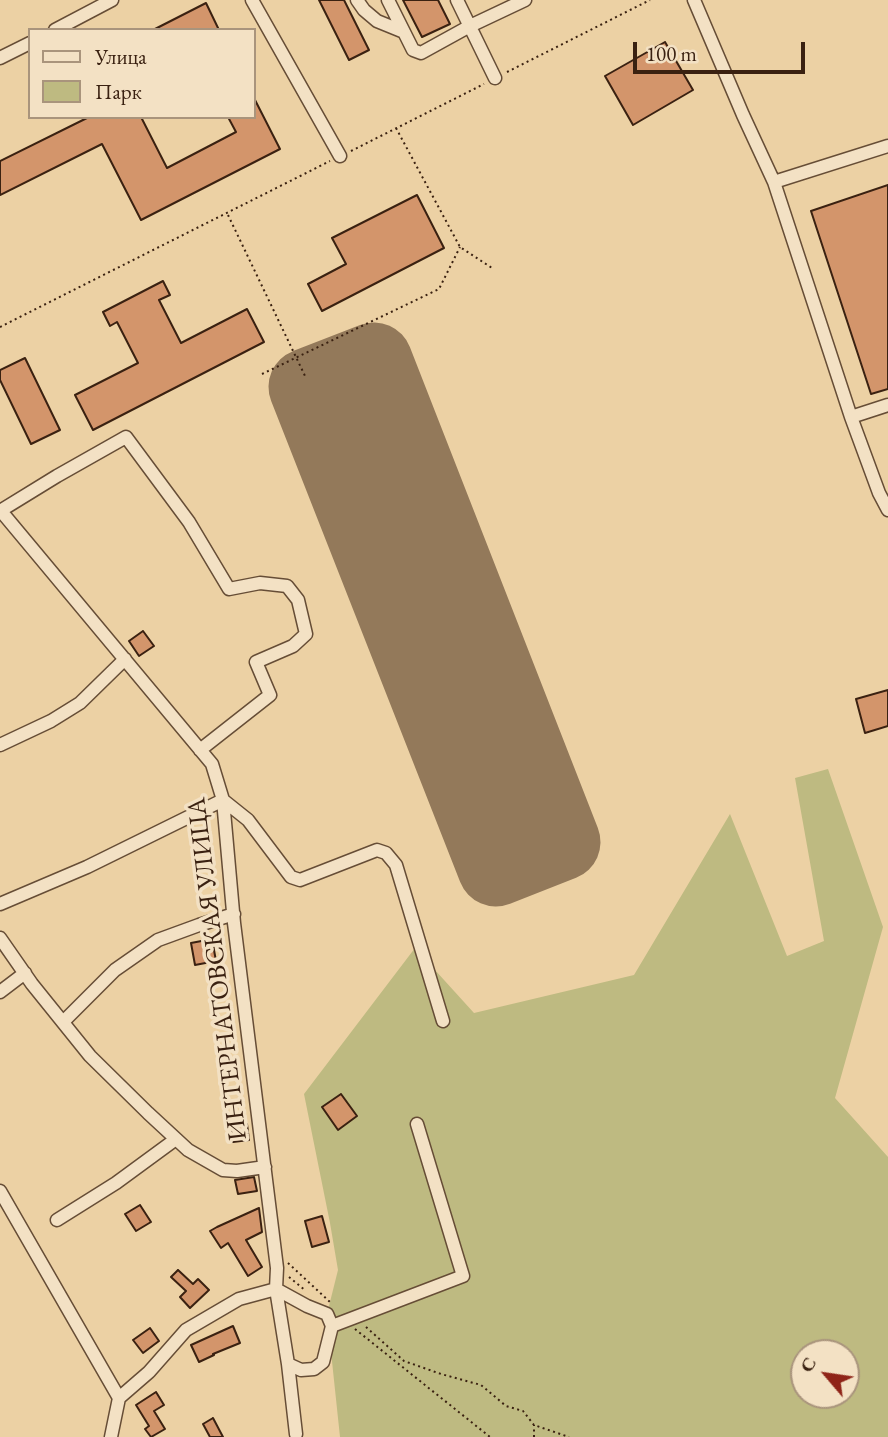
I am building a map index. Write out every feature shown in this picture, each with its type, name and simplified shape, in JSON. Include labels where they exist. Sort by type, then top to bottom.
[{"type":"street","points":[[59,28],[112,0]]},
{"type":"street","points":[[252,0],[340,156]]},
{"type":"street","points":[[357,0],[364,10],[377,20],[404,32]]},
{"type":"street","points":[[388,0],[413,50],[421,53],[525,0]]},
{"type":"street","points":[[457,0],[495,78]]},
{"type":"street","points":[[694,0],[774,182],[851,417],[878,493],[888,510]]},
{"type":"street","points":[[0,58],[28,44]]},
{"type":"street","points":[[774,182],[888,146]]},
{"type":"street","points":[[851,417],[888,404]]},
{"type":"street","points":[[0,511],[126,437],[188,522],[229,589],[260,583],[287,586],[298,600],[306,634],[293,646],[256,662],[270,695],[200,750]]},
{"type":"street","name":"ИНТЕРНАТОВСКАЯ УЛИЦА","points":[[0,511],[212,764],[223,800],[234,914],[277,1268],[276,1289],[296,1434]]},
{"type":"street","points":[[0,745],[51,721],[80,703],[125,660]]},
{"type":"street","points":[[0,904],[88,867],[223,800],[248,820],[291,877],[300,880],[377,850],[386,853],[396,865],[443,1021]]},
{"type":"street","points":[[63,1022],[115,970],[158,940],[234,914]]},
{"type":"street","points":[[0,939],[90,1056],[188,1150],[223,1170],[265,1167]]},
{"type":"street","points":[[0,992],[25,972]]},
{"type":"street","points":[[288,1364],[301,1370],[314,1369],[323,1362],[342,1322],[463,1276],[417,1124]]},
{"type":"street","points":[[57,1220],[116,1183],[176,1139]]},
{"type":"street","points":[[0,1191],[119,1398]]},
{"type":"street","points":[[111,1437],[119,1398],[149,1372],[186,1329],[239,1299],[276,1289],[342,1322]]},
{"type":"path","points":[[0,327],[650,0]]},
{"type":"path","points":[[396,128],[460,247],[492,268]]},
{"type":"path","points":[[227,213],[306,378]]},
{"type":"path","points":[[262,374],[439,289],[460,247]]},
{"type":"path","points":[[275,1251],[334,1306]]},
{"type":"path","points":[[277,1268],[306,1291]]},
{"type":"path","points":[[342,1322],[371,1330],[404,1361],[481,1385],[506,1406],[523,1411],[534,1424],[569,1437]]},
{"type":"path","points":[[342,1322],[490,1437]]},
{"type":"path","points":[[534,1424],[534,1437]]},
{"type":"green space","points":[[828,769],[883,927],[835,1098],[888,1157],[888,1437],[340,1437],[327,1314],[338,1270],[304,1094],[415,948],[474,1013],[634,975],[730,814],[787,956],[824,941],[795,778]]},
{"type":"building","points":[[319,0],[344,0],[369,50],[349,60]]},
{"type":"building","points":[[403,0],[438,0],[450,24],[422,37]]},
{"type":"building","points":[[206,3],[218,28],[157,28]]},
{"type":"building","points":[[665,42],[693,90],[633,125],[605,76]]},
{"type":"building","points":[[256,102],[280,149],[141,220],[102,144],[0,195],[0,161],[85,119],[142,119],[167,168],[236,132],[229,119],[256,119]]},
{"type":"building","points":[[888,185],[888,389],[871,394],[811,211]]},
{"type":"building","points":[[417,195],[444,248],[322,311],[308,284],[346,264],[332,238]]},
{"type":"building","points":[[163,281],[170,295],[159,300],[181,343],[247,309],[264,342],[93,430],[75,395],[138,363],[117,322],[110,326],[103,312]]},
{"type":"building","points":[[25,358],[60,430],[31,444],[0,380],[0,370]]},
{"type":"building","points":[[143,631],[154,646],[139,656],[129,641]]},
{"type":"building","points":[[888,690],[888,726],[865,733],[856,699]]},
{"type":"building","points":[[212,939],[216,961],[195,965],[191,943]]},
{"type":"building","points":[[341,1094],[357,1116],[338,1130],[322,1107]]},
{"type":"building","points":[[247,1124],[249,1140],[233,1142],[231,1126]]},
{"type":"building","points":[[254,1177],[257,1191],[238,1194],[235,1180]]},
{"type":"building","points":[[140,1205],[151,1222],[136,1231],[125,1214]]},
{"type":"building","points":[[259,1208],[262,1232],[246,1240],[262,1267],[248,1276],[228,1243],[221,1248],[210,1231]]},
{"type":"building","points":[[322,1216],[329,1242],[312,1247],[305,1221]]},
{"type":"building","points":[[178,1270],[193,1284],[198,1279],[209,1290],[190,1308],[180,1297],[186,1291],[171,1277]]},
{"type":"building","points":[[233,1326],[240,1343],[199,1362],[191,1345]]},
{"type":"building","points":[[150,1328],[159,1341],[143,1353],[133,1340]]},
{"type":"building","points":[[156,1392],[164,1405],[154,1411],[165,1429],[151,1437],[145,1429],[149,1426],[136,1405]]},
{"type":"building","points":[[213,1418],[223,1437],[210,1437],[203,1424]]},
{"type":"runway","points":[[374,361],[562,842],[496,868],[307,387],[374,361]]}]
